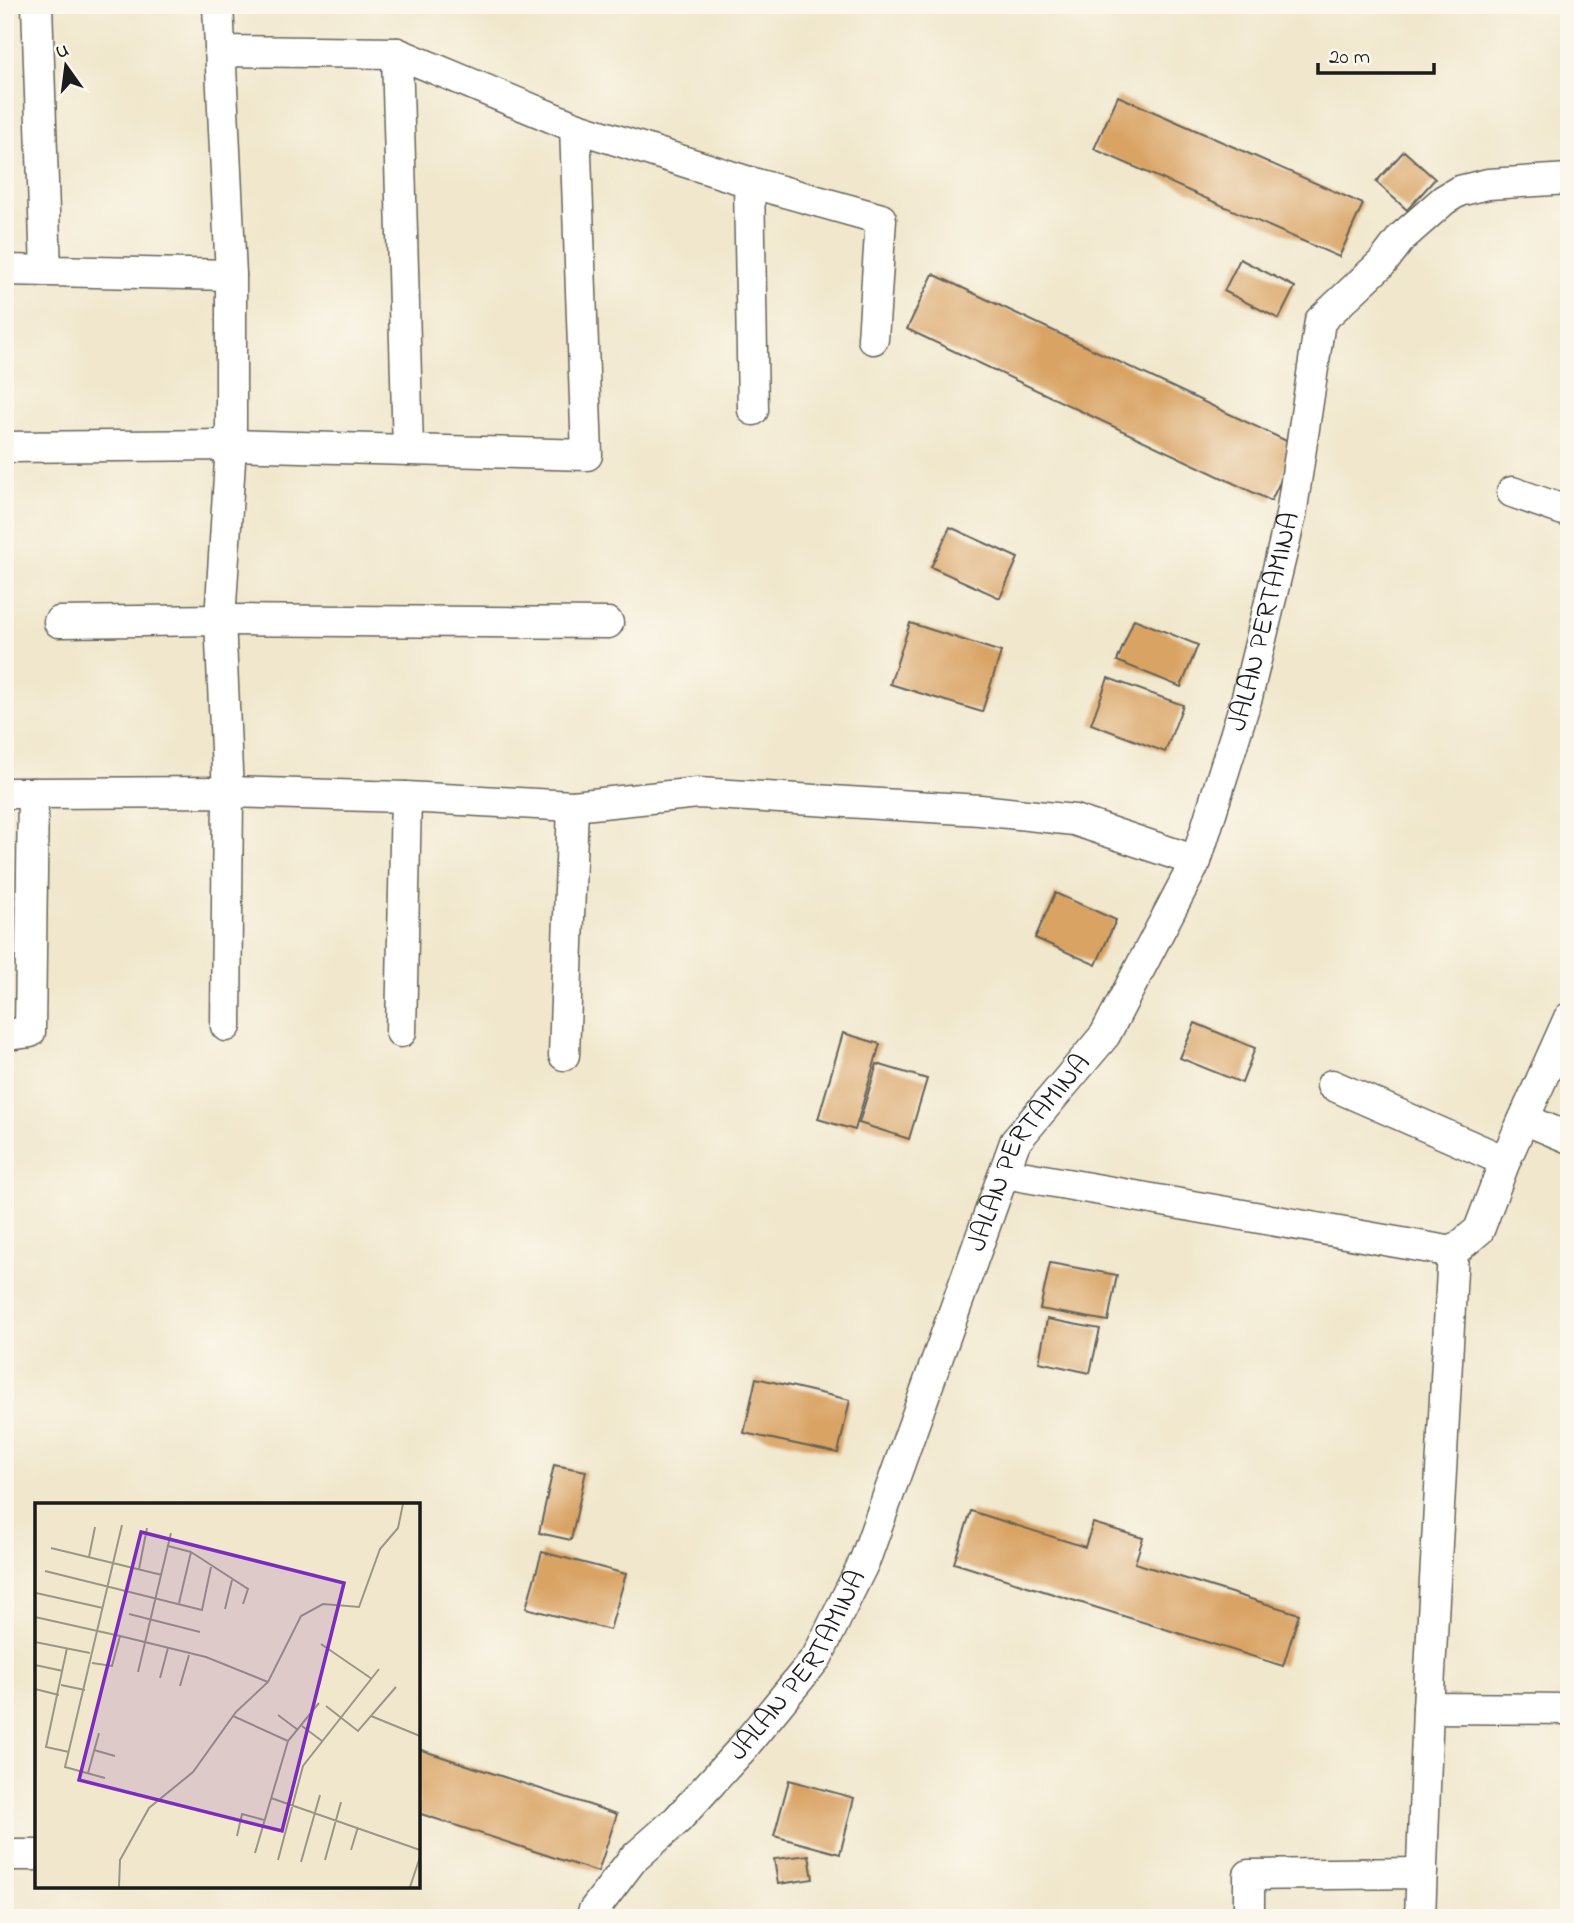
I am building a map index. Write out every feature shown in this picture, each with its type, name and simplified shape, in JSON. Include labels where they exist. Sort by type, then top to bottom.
[{"type":"street","points":[[37,5],[46,271]]},
{"type":"street","points":[[218,5],[231,275],[231,445],[220,620],[228,792],[226,1026]]},
{"type":"street","points":[[220,51],[397,53],[575,127],[881,219],[873,339]]},
{"type":"street","points":[[397,53],[408,450]]},
{"type":"street","points":[[5,447],[231,445],[587,455],[575,127]]},
{"type":"street","name":"JALAN PERTAMINA","points":[[591,1918],[594,1910],[632,1860],[677,1820],[741,1750],[817,1657],[865,1560],[1015,1142],[1104,1035],[1196,861],[1247,697],[1291,515],[1320,321],[1383,262],[1402,237],[1444,200],[1459,191],[1488,184],[1569,179]]},
{"type":"street","points":[[749,181],[753,410]]},
{"type":"street","points":[[5,270],[231,275]]},
{"type":"street","points":[[1512,492],[1569,512]]},
{"type":"street","points":[[60,622],[220,620],[608,623]]},
{"type":"street","points":[[5,1035],[30,1032],[19,793],[228,792],[406,797],[573,806],[698,793],[980,810],[1074,820],[1196,861]]},
{"type":"street","points":[[401,1032],[406,797]]},
{"type":"street","points":[[564,1055],[573,806]]},
{"type":"street","points":[[1420,1918],[1428,1708],[1453,1252],[1479,1230],[1505,1161],[1569,1018]]},
{"type":"street","points":[[1332,1085],[1505,1161]]},
{"type":"street","points":[[1524,1119],[1569,1139]]},
{"type":"street","points":[[1004,1173],[1453,1252]]},
{"type":"street","points":[[1428,1708],[1569,1709]]},
{"type":"street","points":[[5,1855],[35,1855]]},
{"type":"street","points":[[1249,1918],[1249,1875],[1422,1873]]},
{"type":"building","points":[[1118,96],[1363,204],[1339,257],[1094,149]]},
{"type":"building","points":[[1404,151],[1435,179],[1407,210],[1376,182]]},
{"type":"building","points":[[1240,259],[1295,287],[1279,319],[1224,291]]},
{"type":"building","points":[[933,274],[1297,446],[1271,501],[907,329]]},
{"type":"building","points":[[950,527],[1018,558],[1000,598],[931,567]]},
{"type":"building","points":[[1134,619],[1198,645],[1181,687],[1117,661]]},
{"type":"building","points":[[910,623],[1001,652],[982,712],[890,684]]},
{"type":"building","points":[[1108,678],[1183,705],[1165,752],[1091,724]]},
{"type":"building","points":[[1055,893],[1116,920],[1096,965],[1035,938]]},
{"type":"building","points":[[1195,1023],[1255,1048],[1242,1083],[1180,1058]]},
{"type":"building","points":[[843,1033],[880,1044],[855,1130],[818,1119]]},
{"type":"building","points":[[877,1064],[927,1079],[909,1139],[859,1123]]},
{"type":"building","points":[[1050,1263],[1117,1275],[1108,1321],[1040,1309]]},
{"type":"building","points":[[1047,1319],[1100,1329],[1090,1373],[1039,1362]]},
{"type":"building","points":[[756,1378],[850,1400],[838,1453],[744,1433]]},
{"type":"building","points":[[554,1465],[586,1471],[571,1540],[539,1533]]},
{"type":"building","points":[[971,1511],[1085,1547],[1093,1523],[1143,1538],[1135,1563],[1299,1614],[1283,1666],[954,1563]]},
{"type":"building","points":[[542,1552],[626,1574],[610,1630],[526,1608]]},
{"type":"building","points":[[420,1750],[617,1814],[598,1872],[420,1814]]},
{"type":"building","points":[[789,1780],[854,1798],[840,1854],[774,1836]]},
{"type":"building","points":[[809,1855],[813,1879],[778,1884],[774,1859]]}]
